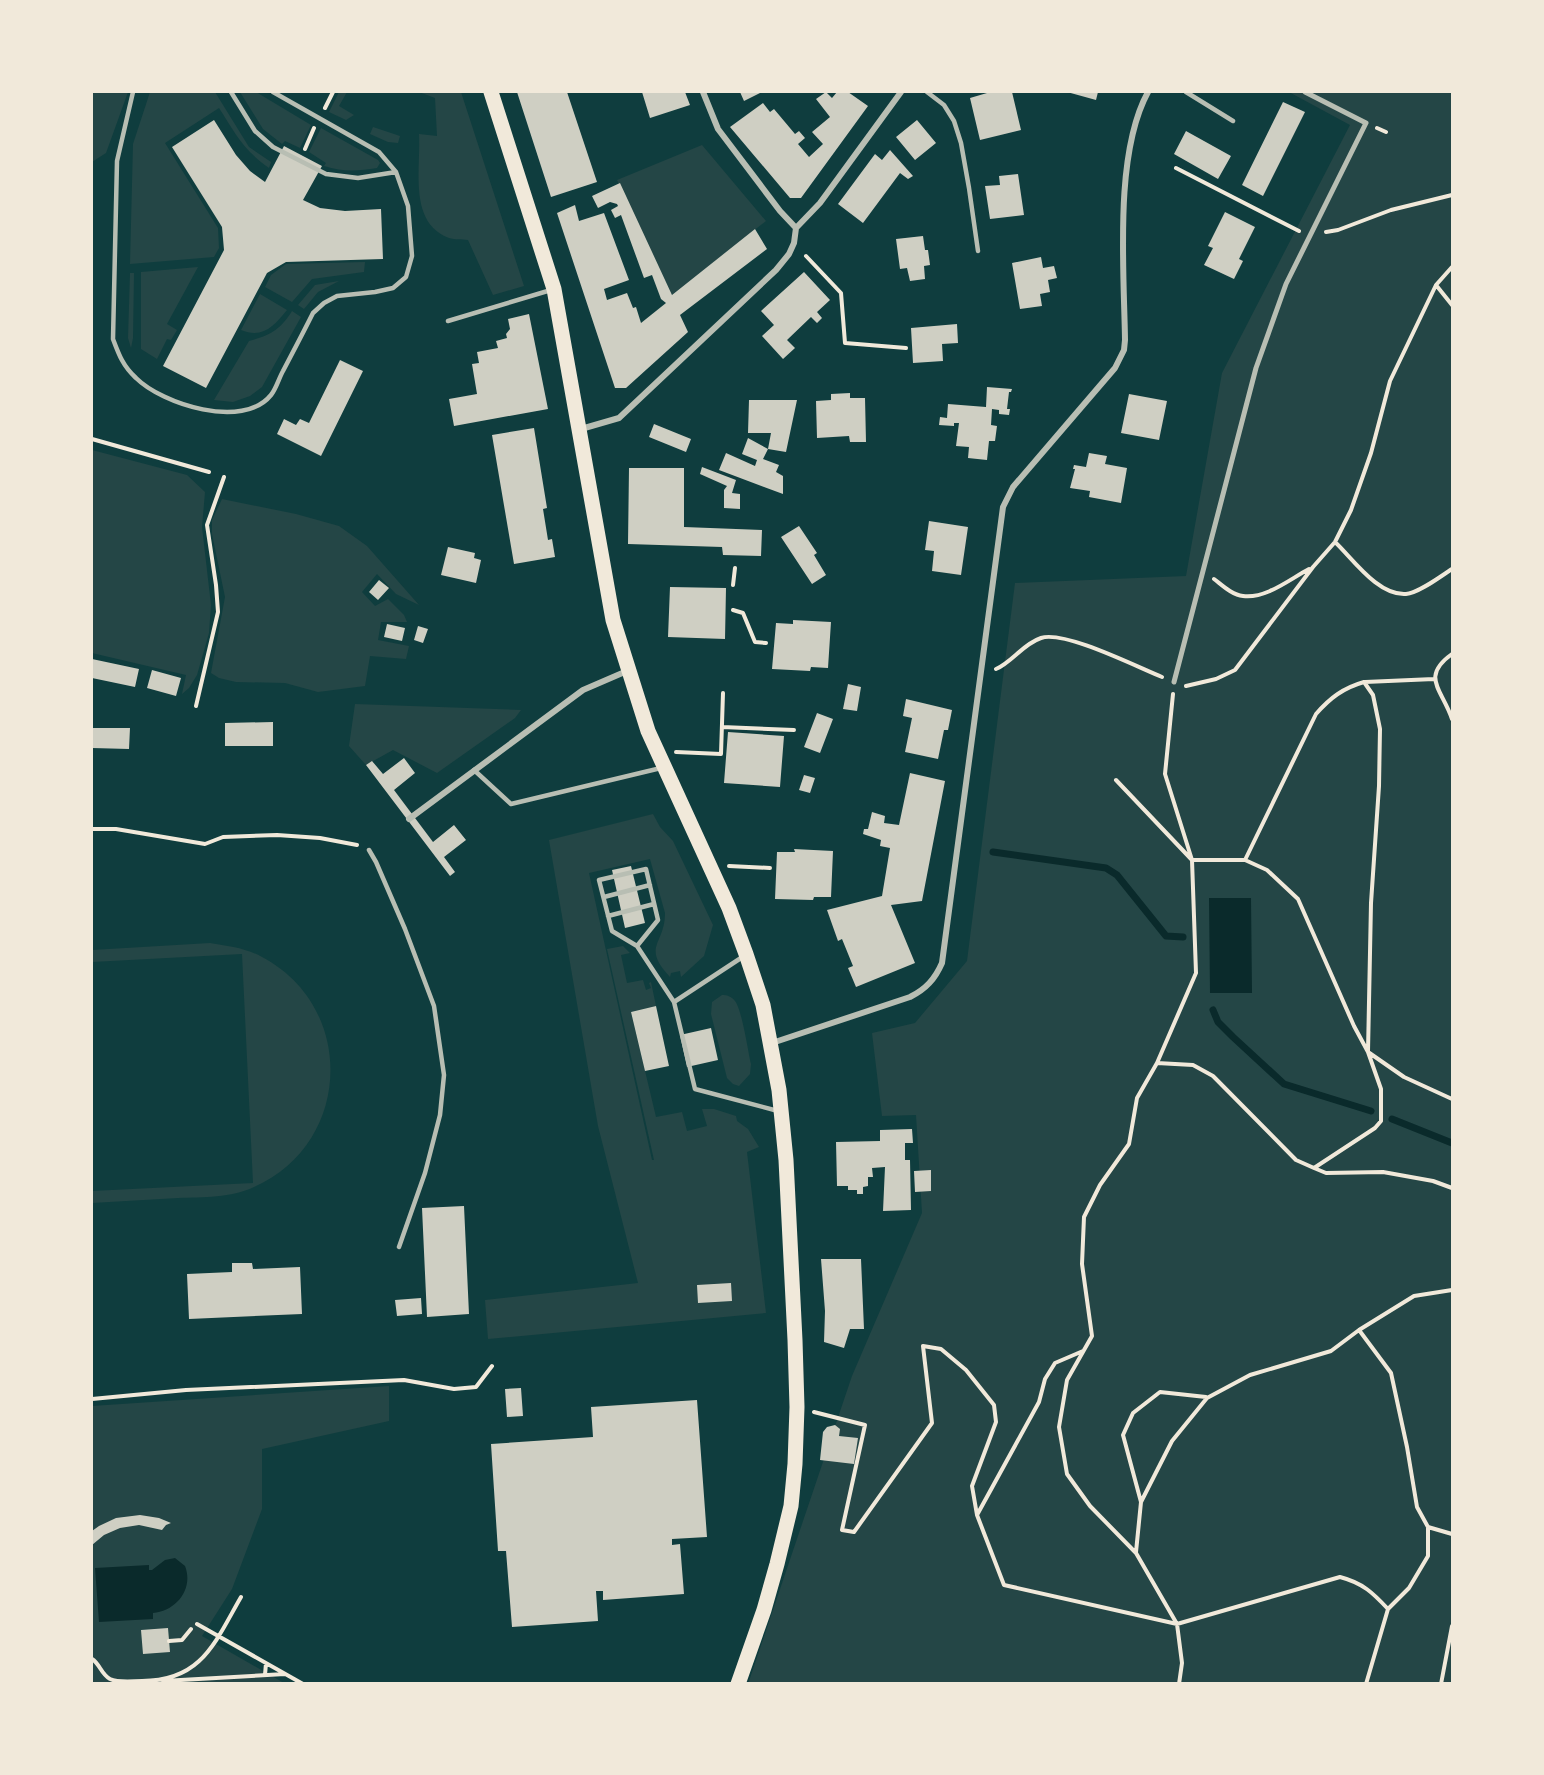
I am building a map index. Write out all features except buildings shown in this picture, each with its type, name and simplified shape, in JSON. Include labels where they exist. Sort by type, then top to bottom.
[{"type":"main road","points":[[491,92],[554,289],[613,620],[627,670],[648,731],[729,908],[746,954],[763,1005],[782,1112],[796,1380],[795,1464],[791,1506],[777,1564],[764,1610],[738,1683]]},
{"type":"street","points":[[703,92],[717,129],[780,211],[796,228]]},
{"type":"street","points":[[580,429],[619,418],[776,270],[789,254],[794,243],[796,228],[820,203],[901,92]]},
{"type":"street","points":[[771,1043],[921,992],[937,974],[942,963],[1001,518],[1006,498],[1013,487],[1115,369],[1124,350],[1126,167],[1130,145],[1148,92]]},
{"type":"street","points":[[1174,682],[1256,368],[1286,284],[1308,235],[1366,123],[1305,92]]},
{"type":"street","points":[[409,819],[583,690],[627,670]]},
{"type":"lane","points":[[133,92],[117,161],[114,339],[121,362],[137,380],[155,392],[190,407],[220,412],[241,412],[270,396],[313,314],[324,303],[337,296],[393,288],[406,277],[412,256],[408,206],[396,172],[379,152],[273,92]]},
{"type":"lane","points":[[231,92],[255,131],[273,147],[326,174],[358,178],[396,172]]},
{"type":"lane","points":[[927,92],[944,105],[954,121],[961,143],[978,252]]},
{"type":"lane","points":[[1186,92],[1233,121]]},
{"type":"lane","points":[[448,321],[554,289]]},
{"type":"lane","points":[[474,770],[511,804],[664,768]]},
{"type":"lane","points":[[369,850],[405,928],[434,1006],[444,1074],[440,1115],[425,1173],[399,1247]]},
{"type":"lane","points":[[637,946],[658,920],[646,869],[600,880],[603,897],[612,931],[637,946],[674,1002],[695,1089],[782,1112]]},
{"type":"lane","points":[[603,897],[650,885]]},
{"type":"lane","points":[[608,916],[654,904]]},
{"type":"lane","points":[[674,1002],[746,954]]},
{"type":"path","points":[[299,160],[319,118]]},
{"type":"path","points":[[1176,168],[1308,235],[1338,230],[1391,210],[1452,195]]},
{"type":"path","points":[[806,256],[841,293],[845,343],[906,348]]},
{"type":"path","points":[[981,676],[1000,667],[1042,637],[1054,636],[1075,641],[1185,686],[1216,679],[1235,670],[1313,567],[1335,542],[1351,510],[1361,482],[1390,381],[1436,285],[1452,267]]},
{"type":"path","points":[[1436,285],[1452,305]]},
{"type":"path","points":[[92,439],[209,472]]},
{"type":"path","points":[[196,706],[218,612],[207,525],[224,477]]},
{"type":"path","points":[[1335,542],[1371,579],[1397,592],[1407,594],[1452,569]]},
{"type":"path","points":[[1203,569],[1227,590],[1243,596],[1266,592],[1313,567]]},
{"type":"path","points":[[733,585],[735,568]]},
{"type":"path","points":[[733,610],[743,613],[755,642],[766,643]]},
{"type":"path","points":[[1452,654],[1441,662],[1436,669],[1434,679],[1452,718]]},
{"type":"path","points":[[1245,860],[1316,714],[1331,697],[1350,686],[1364,682],[1434,679]]},
{"type":"path","points":[[1174,682],[1165,774],[1192,860],[1197,973],[1157,1063],[1137,1098],[1129,1144],[1100,1185],[1084,1217],[1082,1264],[1092,1336],[1067,1380],[1059,1427],[1067,1474],[1090,1506],[1136,1553],[1177,1624],[1182,1663],[1179,1683]]},
{"type":"path","points":[[1364,682],[1373,695],[1380,729],[1371,915],[1368,1052]]},
{"type":"path","points":[[675,752],[721,754],[723,693]]},
{"type":"path","points":[[722,727],[794,730]]},
{"type":"path","points":[[1116,780],[1192,860],[1245,860],[1267,870],[1298,899],[1354,1026],[1368,1052],[1381,1089],[1381,1121],[1375,1128],[1314,1168]]},
{"type":"path","points":[[92,829],[116,829],[205,844],[223,837],[320,838],[351,843],[369,850]]},
{"type":"path","points":[[727,866],[770,868]]},
{"type":"path","points":[[1368,1052],[1404,1077],[1452,1099]]},
{"type":"path","points":[[1157,1063],[1193,1065],[1213,1076],[1296,1160],[1314,1168],[1326,1173],[1383,1172],[1433,1181],[1452,1188]]},
{"type":"path","points":[[1140,1502],[1172,1441],[1207,1398],[1250,1375],[1331,1351],[1359,1330],[1414,1296],[1452,1290]]},
{"type":"path","points":[[1359,1330],[1391,1373],[1417,1507],[1428,1527],[1428,1556],[1409,1588],[1389,1609],[1366,1683]]},
{"type":"path","points":[[812,1411],[865,1425],[842,1530],[854,1532],[932,1423],[923,1346],[941,1350],[966,1370],[994,1405],[996,1422],[972,1486],[977,1515],[1004,1585],[1177,1624],[1341,1577],[1357,1581],[1389,1609]]},
{"type":"path","points":[[977,1515],[1035,1411],[1045,1378],[1055,1363],[1083,1351]]},
{"type":"path","points":[[92,1399],[186,1390],[404,1380],[454,1389],[476,1387],[492,1366]]},
{"type":"path","points":[[1136,1553],[1140,1502],[1124,1435],[1133,1413],[1160,1392],[1207,1398]]},
{"type":"path","points":[[1428,1527],[1452,1534]]},
{"type":"path","points":[[159,1681],[185,1671],[205,1656],[242,1598]]},
{"type":"path","points":[[197,1624],[303,1683]]},
{"type":"path","points":[[1441,1683],[1452,1626]]},
{"type":"path","points":[[169,1641],[182,1640],[191,1629]]},
{"type":"path","points":[[92,1659],[105,1675],[117,1681],[188,1680],[285,1674]]},
{"type":"path","points":[[265,1675],[266,1663]]},
{"type":"path","points":[[185,1671],[188,1680]]},
{"type":"shaded area","points":[[92,92],[128,92],[106,153],[92,162]]},
{"type":"shaded area","points":[[150,92],[215,92],[249,147],[271,162],[269,168],[252,155],[219,108],[165,143],[218,228],[219,248],[214,257],[130,264],[133,144]]},
{"type":"shaded area","points":[[240,92],[256,92],[311,125],[300,148],[285,141],[282,144],[263,129]]},
{"type":"shaded area","points":[[339,92],[347,92],[339,106],[354,115],[346,120],[329,112]]},
{"type":"shaded area","points":[[419,92],[461,92],[524,286],[493,295],[468,240],[449,238],[436,231],[427,220],[419,194],[419,134],[437,136],[435,98]]},
{"type":"shaded area","points":[[1289,92],[1452,92],[1452,1683],[748,1684],[852,1376],[922,1213],[916,1115],[882,1116],[872,1033],[915,1023],[967,961],[1015,583],[1186,576],[1222,373],[1350,125]]},
{"type":"shaded area","points":[[373,127],[400,136],[398,143],[388,142],[370,134]]},
{"type":"shaded area","points":[[321,128],[378,160],[380,163],[377,168],[350,170],[324,166],[326,163],[309,152]]},
{"type":"shaded area","points":[[702,145],[766,221],[672,295],[617,180]]},
{"type":"shaded area","points":[[365,262],[364,272],[312,279],[292,302],[265,287],[271,275],[286,264]]},
{"type":"shaded area","points":[[198,267],[167,324],[177,330],[171,340],[167,339],[157,359],[141,349],[141,272]]},
{"type":"shaded area","points":[[130,273],[134,273],[131,348],[128,338]]},
{"type":"shaded area","points":[[339,281],[318,292],[304,309],[298,305],[315,285]]},
{"type":"shaded area","points":[[260,294],[287,310],[273,326],[262,332],[241,330]]},
{"type":"shaded area","points":[[292,311],[301,317],[262,387],[250,396],[233,402],[214,400],[249,341],[274,331]]},
{"type":"shaded area","points":[[92,450],[187,475],[205,492],[202,527],[211,605],[209,633],[197,675],[182,694],[186,675],[92,653]]},
{"type":"shaded area","points":[[222,499],[296,514],[339,526],[367,546],[419,605],[396,594],[377,574],[362,592],[375,606],[388,599],[404,615],[407,622],[381,622],[378,640],[409,646],[406,659],[370,656],[365,686],[318,692],[285,683],[236,682],[219,678],[211,673],[225,597],[212,534],[212,520]]},
{"type":"shaded area","points":[[355,704],[521,710],[515,718],[437,773],[393,750],[366,765],[349,746]]},
{"type":"shaded area","points":[[653,814],[660,827],[673,841],[713,925],[704,956],[681,977],[680,971],[671,973],[670,977],[661,967],[656,952],[665,913],[650,859],[589,873],[652,1160],[654,1160],[607,949],[623,946],[630,953],[621,955],[627,983],[643,980],[646,990],[651,988],[649,983],[651,982],[656,1006],[631,1012],[656,1117],[682,1112],[687,1131],[707,1126],[702,1109],[714,1109],[736,1116],[737,1121],[748,1129],[759,1147],[747,1152],[766,1313],[488,1339],[485,1300],[638,1283],[598,1126],[549,840]]},
{"type":"shaded area","points":[[1209,898],[1251,898],[1252,993],[1210,993]]},
{"type":"shaded area","points":[[210,943],[243,949],[262,957],[293,979],[315,1008],[327,1040],[330,1075],[325,1109],[310,1140],[286,1167],[245,1191],[217,1196],[92,1203],[92,1191],[253,1183],[242,954],[92,962],[92,950]]},
{"type":"shaded area","points":[[722,995],[732,998],[738,1006],[751,1064],[750,1074],[739,1086],[727,1078],[711,1014],[712,1002]]},
{"type":"shaded area","points":[[389,1386],[389,1421],[262,1449],[262,1509],[232,1589],[202,1636],[284,1683],[92,1684],[92,1406]]},
{"type":"shaded area","points":[[175,1558],[185,1566],[187,1575],[185,1590],[176,1603],[153,1613],[153,1619],[99,1622],[95,1568],[149,1565],[149,1570],[152,1570],[165,1560]]},
{"type":"waterway","points":[[993,852],[1106,868],[1117,875],[1166,936],[1183,937]]},
{"type":"waterway","points":[[1213,1010],[1218,1022],[1284,1084],[1371,1111]]},
{"type":"waterway","points":[[1392,1119],[1452,1143]]}]
